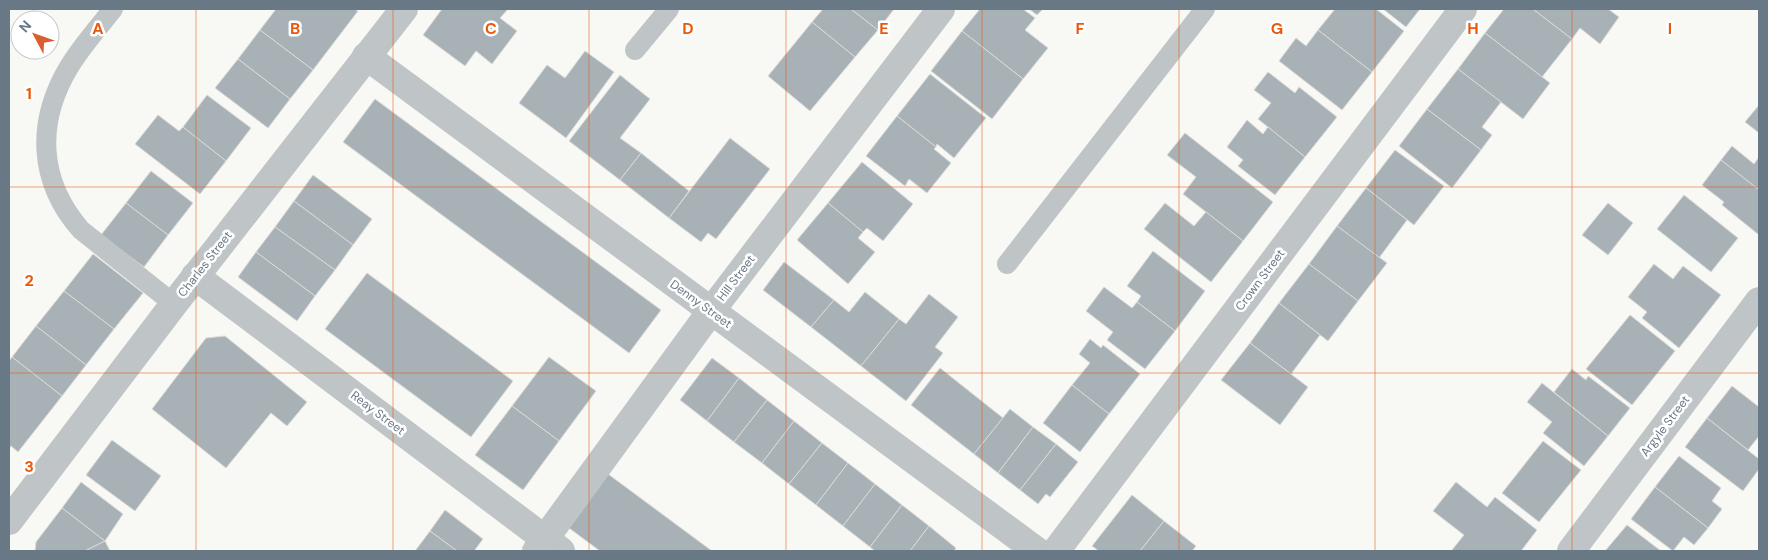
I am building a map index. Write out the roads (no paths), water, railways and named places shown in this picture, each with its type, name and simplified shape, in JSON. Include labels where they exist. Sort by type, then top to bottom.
[{"type":"street","name":"Charles Street","points":[[9,521],[195,276],[404,9]]},
{"type":"street","name":"Hill Street","points":[[547,547],[711,311],[941,9]]},
{"type":"street","name":"Crown Street","points":[[1056,551],[1463,9]]},
{"type":"street","name":"Denny Street","points":[[366,56],[1037,551]]},
{"type":"street","name":"Reay Street","points":[[195,276],[547,547]]},
{"type":"street","name":"Argyle Street","points":[[1571,551],[1759,301]]},
{"type":"lane","points":[[113,9],[69,66],[59,86],[51,108],[46,164],[53,186],[68,216],[81,230],[174,304]]},
{"type":"lane","points":[[635,50],[670,9]]},
{"type":"lane","points":[[1007,264],[1205,9]]}]
